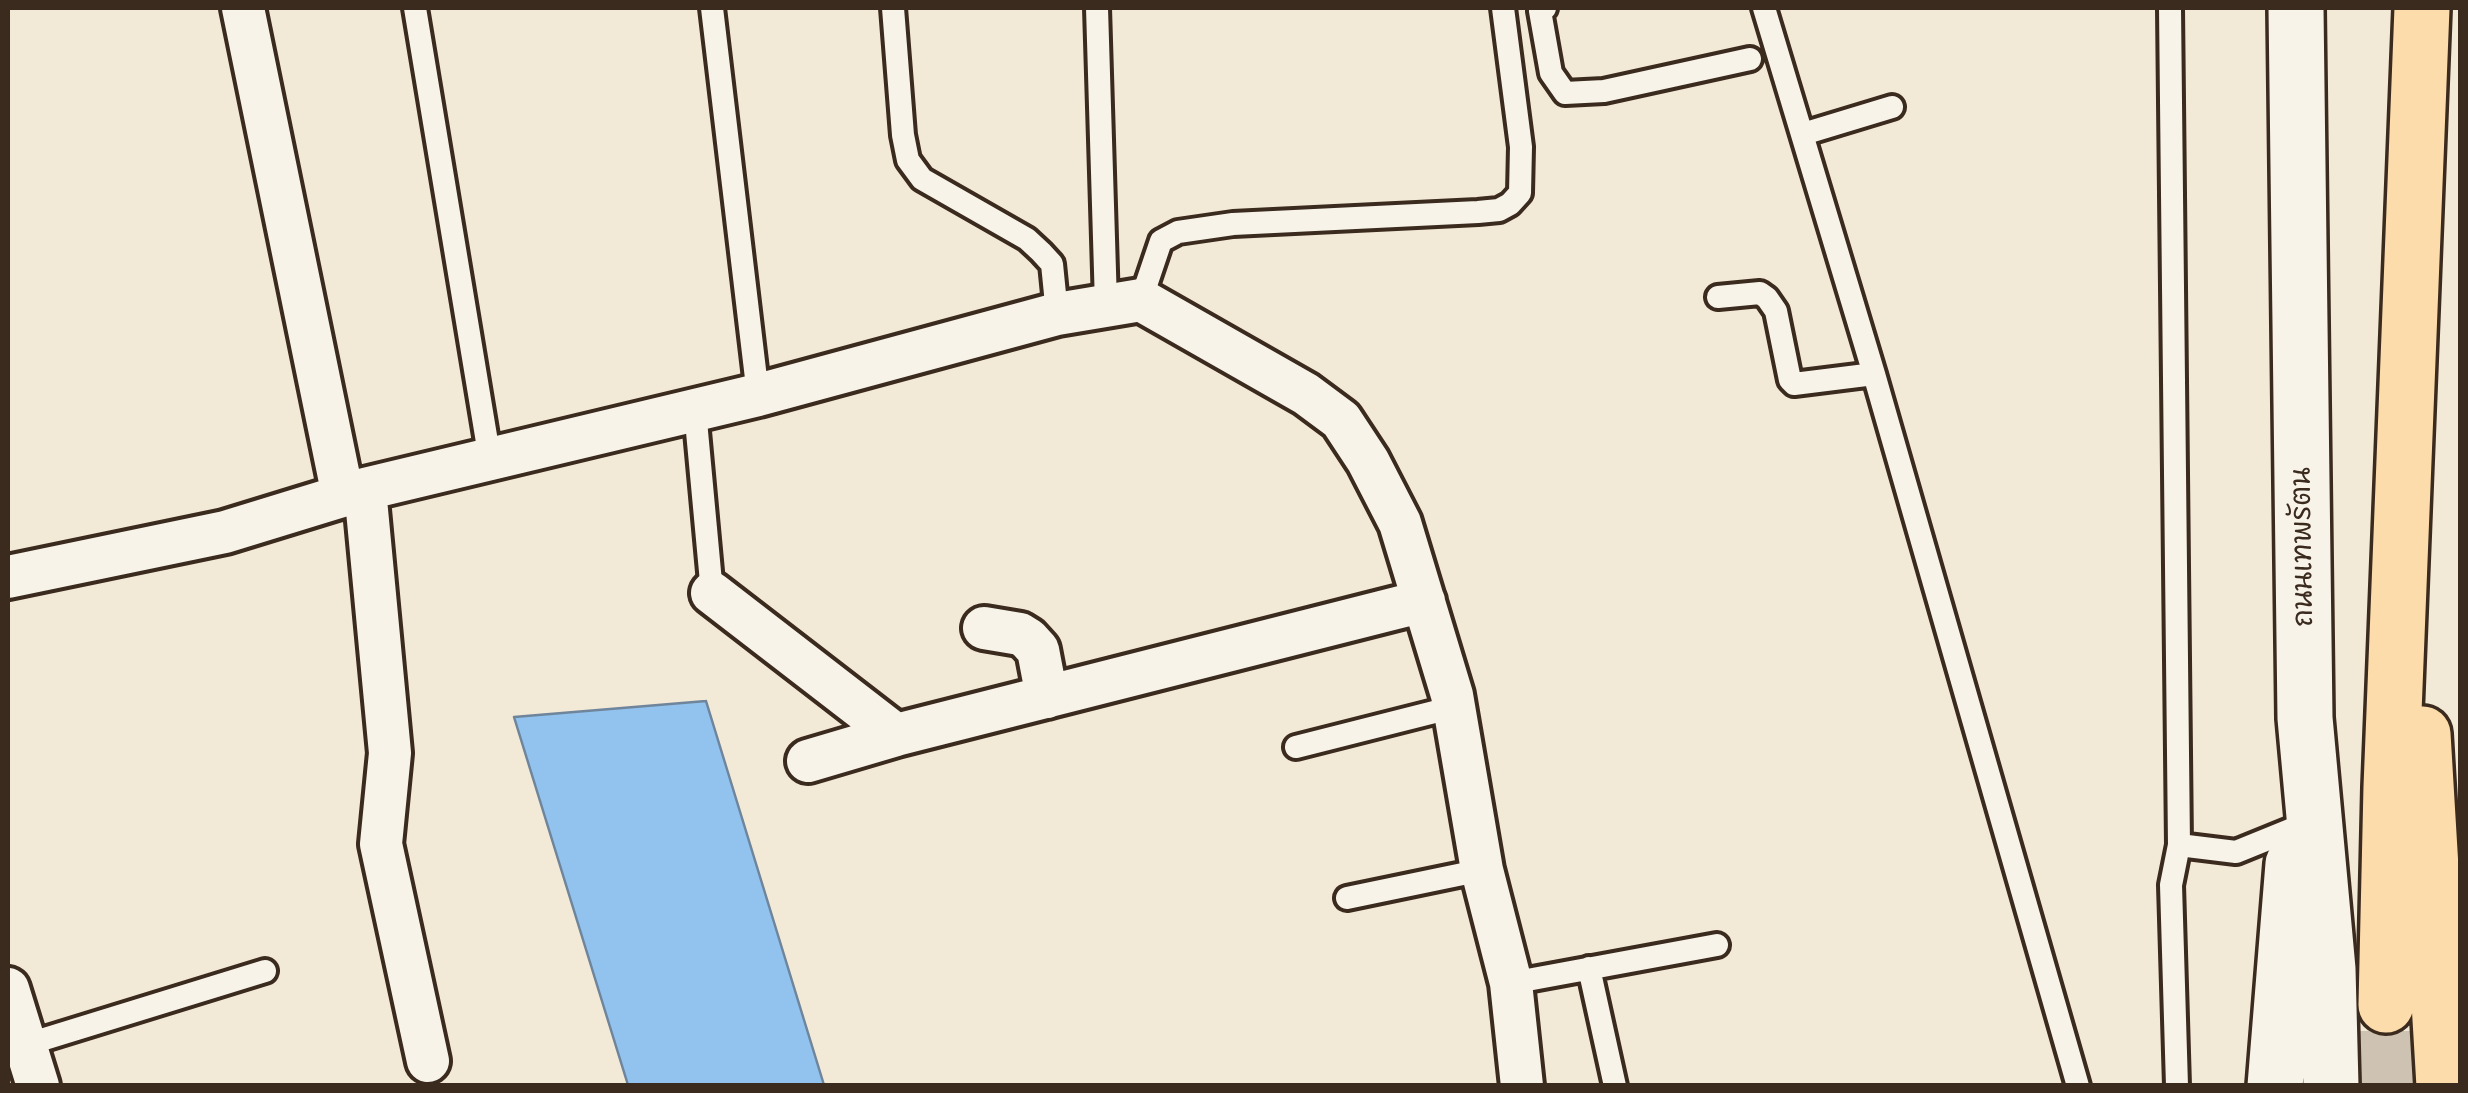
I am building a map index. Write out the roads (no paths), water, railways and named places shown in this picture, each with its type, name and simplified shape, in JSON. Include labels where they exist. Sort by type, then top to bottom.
[{"type":"highway","points":[[2386,1005],[2398,587],[2422,8]]},
{"type":"highway","points":[[2398,587],[2410,638],[2425,751],[2444,1086]]},
{"type":"main road","name":"ถนนเทพรัตน","points":[[2296,8],[2305,718],[2328,968],[2330,1086]]},
{"type":"main road","points":[[2275,1086],[2305,718]]},
{"type":"street","points":[[243,8],[354,493],[390,753],[381,844],[428,1061]]},
{"type":"street","points":[[8,577],[225,532],[354,493],[696,410],[1057,314],[1124,302],[1306,394],[1342,420],[1400,523],[1454,707],[1482,870],[1511,983],[1522,1086]]},
{"type":"street","points":[[712,593],[896,735]]},
{"type":"street","points":[[808,761],[896,735],[1424,601]]},
{"type":"street","points":[[984,628],[1028,639],[1038,650],[1047,697]]},
{"type":"street","points":[[8,989],[38,1086]]},
{"type":"lane","points":[[415,8],[490,460]]},
{"type":"lane","points":[[712,8],[758,394]]},
{"type":"lane","points":[[893,8],[902,135],[908,160],[922,179],[1026,239],[1041,252],[1052,264],[1057,314]]},
{"type":"lane","points":[[1097,8],[1124,302]]},
{"type":"lane","points":[[1124,302],[1161,241],[1178,232],[1233,224],[1478,212],[1499,210],[1510,204],[1520,193],[1521,148],[1503,8]]},
{"type":"lane","points":[[1545,8],[1540,12],[1551,73],[1565,93],[1604,91],[1750,59]]},
{"type":"lane","points":[[1764,8],[1874,374],[2078,1086]]},
{"type":"lane","points":[[2170,8],[2179,844],[2171,885],[2177,1086]]},
{"type":"lane","points":[[1803,134],[1892,107]]},
{"type":"lane","points":[[1718,297],[1760,292],[1767,298],[1776,311],[1794,384],[1874,374]]},
{"type":"lane","points":[[696,410],[712,593]]},
{"type":"lane","points":[[1296,748],[1454,707]]},
{"type":"lane","points":[[2179,844],[2236,852],[2296,828]]},
{"type":"lane","points":[[1347,898],[1482,870]]},
{"type":"lane","points":[[1511,983],[1717,946]]},
{"type":"lane","points":[[1589,968],[1615,1086]]},
{"type":"lane","points":[[25,1045],[264,971]]},
{"type":"water","points":[[706,701],[824,1085],[628,1085],[514,717]]},
{"type":"tunnel","points":[[2386,1005],[2386,1086]]}]
